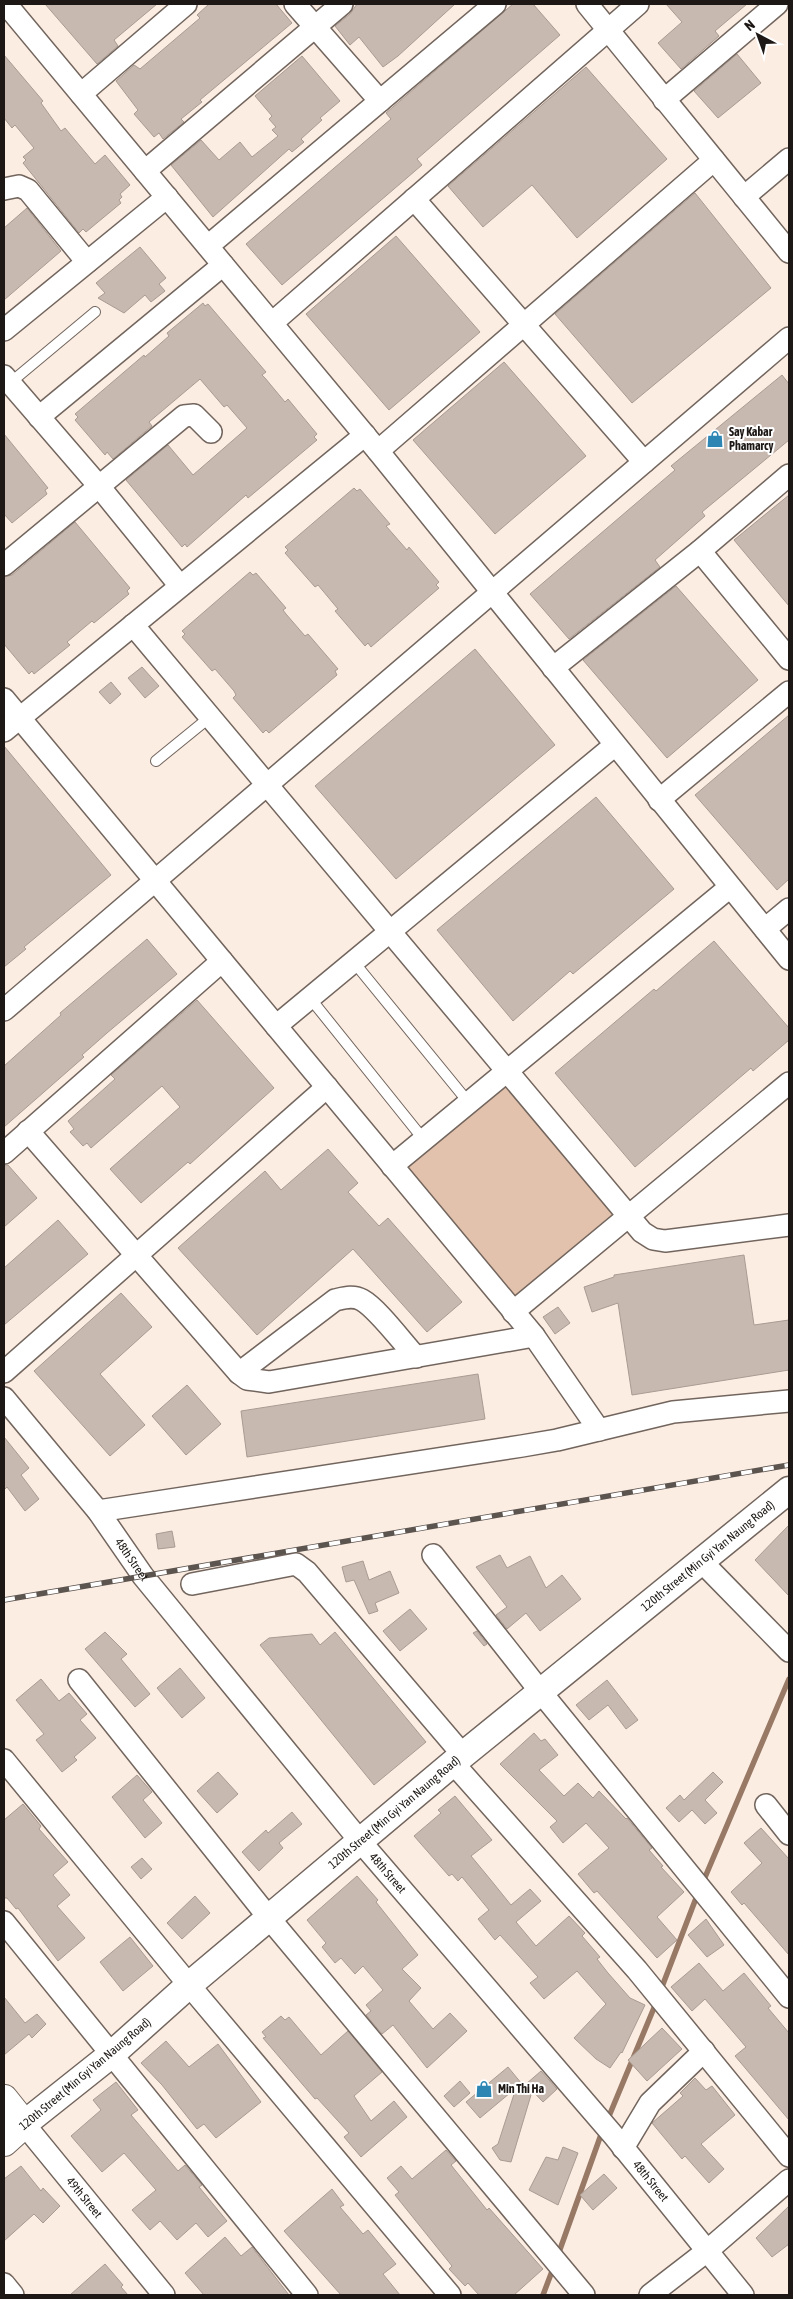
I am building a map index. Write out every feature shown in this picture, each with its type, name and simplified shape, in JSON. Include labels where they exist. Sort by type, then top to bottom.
[{"type":"main road","name":"49th Street","points":[[4,2099],[24,2124]]},
{"type":"main road","name":"120th Street (Min Gyi Yan Naung Road)","points":[[4,2142],[24,2124]]},
{"type":"street","points":[[81,94],[186,4]]},
{"type":"street","points":[[295,4],[380,101]]},
{"type":"street","points":[[145,170],[342,4]]},
{"type":"street","points":[[208,246],[495,4]]},
{"type":"street","points":[[587,4],[789,252]]},
{"type":"street","points":[[272,323],[638,4]]},
{"type":"street","points":[[664,100],[777,4]]},
{"type":"street","points":[[9,8],[365,435],[789,959]]},
{"type":"street","points":[[744,197],[789,159]]},
{"type":"street","points":[[378,451],[714,160]]},
{"type":"street","points":[[4,189],[19,186],[28,190],[87,262]]},
{"type":"street","points":[[4,330],[167,197]]},
{"type":"street","points":[[414,199],[644,462]]},
{"type":"street","points":[[39,417],[223,265]]},
{"type":"street","points":[[4,1010],[789,338]]},
{"type":"street","points":[[6,383],[39,417],[98,485],[180,586]]},
{"type":"street","points":[[4,565],[98,485],[184,416],[194,415],[211,432]]},
{"type":"street","points":[[11,725],[365,435]]},
{"type":"street","points":[[553,668],[700,551],[789,475]]},
{"type":"street","points":[[700,551],[789,659]]},
{"type":"street","points":[[133,625],[630,1215],[642,1232],[653,1239],[665,1241],[789,1225]]},
{"type":"street","points":[[659,800],[789,692]]},
{"type":"street","points":[[4,699],[11,725],[154,881],[222,961],[534,1336],[599,1430]]},
{"type":"street","points":[[276,1026],[615,745]]},
{"type":"street","points":[[392,1166],[730,887]]},
{"type":"street","points":[[765,929],[789,909]]},
{"type":"street","points":[[4,1153],[222,961]]},
{"type":"street","points":[[514,1312],[789,1083]]},
{"type":"street","points":[[4,1372],[327,1087]]},
{"type":"street","points":[[28,1131],[239,1374],[247,1379],[269,1382],[534,1336]]},
{"type":"street","points":[[239,1374],[335,1300],[352,1297],[361,1299],[370,1307],[416,1357]]},
{"type":"street","points":[[98,1511],[488,1452],[557,1440],[674,1412],[789,1401]]},
{"type":"street","name":"48th Street","points":[[6,1406],[98,1511],[143,1576],[360,1841],[618,2142],[743,2295]]},
{"type":"street","name":"120th Street (Min Gyi Yan Naung Road)","points":[[24,2124],[112,2054],[189,1985],[540,1691],[656,1600],[700,1560],[789,1490]]},
{"type":"street","points":[[433,1555],[540,1691],[789,1997]]},
{"type":"street","points":[[700,1560],[789,1651]]},
{"type":"street","points":[[192,1584],[296,1564],[307,1572],[458,1759],[671,2010],[789,2156]]},
{"type":"street","points":[[79,1680],[268,1918],[584,2295]]},
{"type":"street","points":[[4,1760],[189,1985],[450,2295]]},
{"type":"street","points":[[766,1805],[789,1834]]},
{"type":"street","points":[[4,1922],[307,2295]]},
{"type":"street","points":[[618,2142],[650,2103],[704,2051]]},
{"type":"street","name":"49th Street","points":[[24,2124],[164,2295]]},
{"type":"street","points":[[650,2295],[706,2251],[789,2180]]},
{"type":"street","points":[[4,2284],[13,2295]]},
{"type":"lane","points":[[6,383],[95,312]]},
{"type":"lane","points":[[156,760],[210,717]]},
{"type":"lane","points":[[353,961],[469,1103]]},
{"type":"lane","points":[[310,998],[424,1140]]},
{"type":"shaded area","points":[[504,1085],[509,1087],[612,1211],[614,1216],[517,1300],[405,1173],[405,1163]]},
{"type":"building","points":[[45,4],[157,4],[114,40],[118,46],[97,64]]},
{"type":"building","points":[[209,4],[276,4],[292,23],[200,100],[202,102],[181,119],[184,122],[163,139],[159,133],[154,137],[134,114],[138,110],[116,81],[134,65],[140,69],[200,18],[197,15]]},
{"type":"building","points":[[357,4],[455,4],[398,56],[383,67],[359,37],[350,45],[335,26],[350,14]]},
{"type":"building","points":[[513,4],[533,4],[560,35],[417,159],[422,165],[282,285],[246,244],[391,119],[386,113]]},
{"type":"building","points":[[666,4],[747,4],[715,31],[719,36],[681,69],[658,43],[682,22]]},
{"type":"building","points":[[737,54],[761,83],[718,118],[694,91]]},
{"type":"building","points":[[4,55],[43,101],[41,103],[61,131],[65,128],[95,164],[105,155],[130,185],[120,194],[122,197],[119,200],[121,203],[86,232],[83,229],[79,233],[23,163],[26,160],[23,157],[34,148],[15,125],[12,128],[4,118]]},
{"type":"building","points":[[302,56],[340,101],[320,118],[322,120],[301,139],[304,142],[292,152],[289,149],[213,217],[171,165],[201,140],[219,160],[240,142],[252,157],[278,136],[272,130],[276,127],[269,119],[272,116],[255,96]]},
{"type":"building","points":[[586,67],[667,159],[577,238],[532,185],[483,227],[448,186]]},
{"type":"building","points":[[695,193],[771,288],[632,403],[555,314]]},
{"type":"building","points":[[27,208],[61,251],[4,300],[4,228]]},
{"type":"building","points":[[396,236],[480,332],[389,410],[306,314]]},
{"type":"building","points":[[140,247],[166,278],[159,284],[165,291],[151,302],[145,295],[124,313],[98,298],[105,293],[96,283]]},
{"type":"building","points":[[203,303],[205,306],[208,304],[266,372],[262,375],[285,402],[288,399],[317,434],[314,437],[317,440],[248,498],[246,495],[187,547],[185,544],[182,547],[126,480],[168,445],[193,475],[247,428],[227,405],[224,407],[200,379],[149,422],[152,426],[113,459],[107,452],[105,455],[75,420],[78,417],[75,414],[144,355],[145,357],[169,336],[167,333]]},
{"type":"building","points":[[504,362],[586,456],[495,534],[413,440]]},
{"type":"building","points":[[782,375],[789,384],[789,440],[702,512],[705,516],[655,560],[660,567],[569,639],[530,594],[675,470],[671,466]]},
{"type":"building","points":[[4,434],[48,488],[45,490],[47,494],[12,523],[4,514]]},
{"type":"building","points":[[354,488],[357,491],[360,489],[390,524],[386,526],[407,550],[409,547],[439,582],[436,585],[439,588],[371,647],[368,643],[365,646],[335,611],[338,609],[318,585],[315,587],[285,553],[288,550],[285,547]]},
{"type":"building","points":[[789,495],[789,606],[734,540]]},
{"type":"building","points":[[75,522],[130,588],[127,591],[129,594],[94,623],[92,621],[67,642],[70,645],[34,674],[32,671],[29,674],[4,644],[4,577],[12,575]]},
{"type":"building","points":[[250,572],[253,575],[256,573],[286,608],[283,610],[286,614],[305,636],[308,634],[338,669],[335,671],[337,675],[269,733],[266,730],[263,733],[233,698],[236,695],[234,691],[215,669],[212,671],[182,637],[185,634],[182,631]]},
{"type":"building","points":[[676,586],[758,680],[667,758],[583,660]]},
{"type":"building","points":[[475,649],[555,745],[396,879],[315,786]]},
{"type":"building","points":[[142,667],[159,686],[145,698],[128,678]]},
{"type":"building","points":[[111,682],[121,694],[110,704],[99,692]]},
{"type":"building","points":[[789,715],[789,879],[777,890],[695,795]]},
{"type":"building","points":[[4,746],[111,875],[24,947],[26,949],[4,967]]},
{"type":"building","points":[[596,797],[674,889],[573,974],[570,971],[513,1021],[437,930]]},
{"type":"building","points":[[147,939],[177,974],[82,1055],[84,1057],[4,1127],[4,1066],[61,1015],[60,1013]]},
{"type":"building","points":[[714,941],[789,1028],[789,1040],[753,1071],[751,1068],[635,1167],[555,1073]]},
{"type":"building","points":[[197,1000],[274,1088],[190,1164],[188,1162],[141,1203],[110,1169],[180,1107],[162,1086],[91,1148],[87,1143],[83,1146],[70,1132],[74,1129],[68,1121],[115,1079],[111,1075]]},
{"type":"building","points":[[328,1149],[358,1183],[348,1192],[379,1226],[388,1218],[462,1302],[427,1332],[353,1249],[257,1335],[178,1248],[265,1171],[281,1190]]},
{"type":"building","points":[[4,1165],[8,1165],[37,1198],[4,1227]]},
{"type":"building","points":[[58,1220],[88,1254],[4,1325],[4,1268]]},
{"type":"building","points":[[744,1255],[754,1325],[789,1320],[789,1370],[632,1395],[618,1303],[592,1312],[584,1287],[614,1277],[614,1275]]},
{"type":"building","points":[[121,1293],[152,1327],[100,1374],[145,1425],[110,1456],[34,1371]]},
{"type":"building","points":[[558,1307],[570,1323],[555,1334],[543,1317]]},
{"type":"building","points":[[478,1374],[485,1419],[247,1457],[241,1411]]},
{"type":"building","points":[[187,1385],[221,1424],[186,1455],[152,1416]]},
{"type":"building","points":[[4,1437],[29,1468],[21,1475],[39,1499],[25,1511],[7,1487],[4,1490]]},
{"type":"building","points":[[789,1525],[789,1596],[755,1560]]},
{"type":"building","points":[[172,1531],[175,1547],[158,1549],[156,1534]]},
{"type":"building","points":[[500,1555],[507,1568],[530,1556],[546,1588],[562,1575],[581,1599],[540,1631],[526,1613],[507,1629],[496,1615],[507,1607],[476,1567]]},
{"type":"building","points":[[363,1561],[369,1580],[390,1571],[399,1593],[375,1603],[378,1611],[369,1614],[354,1580],[346,1582],[342,1567]]},
{"type":"building","points":[[410,1609],[427,1629],[400,1651],[383,1631]]},
{"type":"building","points":[[477,1631],[487,1644],[484,1646],[473,1633]]},
{"type":"building","points":[[105,1632],[127,1654],[121,1659],[150,1694],[135,1707],[85,1649]]},
{"type":"building","points":[[335,1632],[426,1742],[374,1785],[260,1645],[269,1638],[312,1634],[320,1645]]},
{"type":"building","points":[[180,1668],[205,1698],[182,1718],[157,1688]]},
{"type":"building","points":[[41,1679],[59,1701],[69,1693],[87,1714],[80,1720],[96,1738],[74,1757],[77,1760],[62,1772],[36,1740],[44,1734],[16,1700]]},
{"type":"building","points":[[607,1680],[638,1720],[626,1729],[608,1705],[589,1720],[576,1705]]},
{"type":"building","points":[[534,1733],[541,1741],[545,1739],[558,1755],[539,1770],[564,1796],[578,1783],[593,1798],[599,1791],[627,1818],[652,1848],[649,1850],[663,1866],[661,1867],[684,1892],[657,1917],[677,1940],[657,1958],[597,1891],[594,1893],[578,1874],[609,1848],[586,1823],[563,1843],[550,1827],[557,1821],[500,1764]]},
{"type":"building","points":[[218,1772],[238,1794],[217,1813],[197,1791]]},
{"type":"building","points":[[713,1772],[723,1782],[705,1800],[717,1813],[705,1824],[692,1810],[679,1822],[666,1808],[680,1795],[684,1800]]},
{"type":"building","points":[[137,1775],[152,1792],[143,1800],[162,1823],[145,1838],[112,1797]]},
{"type":"building","points":[[455,1796],[492,1840],[471,1856],[511,1905],[530,1889],[541,1901],[516,1922],[536,1946],[569,1916],[585,1933],[582,1936],[600,1957],[597,1959],[608,1973],[630,1998],[645,2005],[622,2053],[610,2068],[596,2059],[574,2038],[606,2004],[577,1971],[544,1999],[530,1983],[538,1977],[500,1935],[495,1940],[478,1919],[489,1910],[462,1877],[458,1881],[452,1874],[449,1876],[414,1836],[441,1813],[438,1810]]},
{"type":"building","points":[[23,1804],[41,1826],[39,1829],[68,1862],[53,1875],[70,1895],[57,1906],[85,1938],[58,1961],[18,1908],[16,1909],[7,1898],[4,1898],[4,1820]]},
{"type":"building","points":[[292,1812],[302,1824],[279,1843],[283,1848],[259,1871],[242,1852],[266,1830],[268,1833]]},
{"type":"building","points":[[761,1828],[789,1859],[789,1955],[744,1903],[742,1905],[731,1892],[762,1863],[744,1843]]},
{"type":"building","points":[[142,1858],[152,1869],[141,1879],[131,1867]]},
{"type":"building","points":[[357,1876],[378,1900],[376,1902],[418,1955],[402,1969],[421,1988],[409,2001],[433,2029],[450,2013],[467,2031],[427,2068],[393,2025],[382,2034],[366,2015],[371,2011],[366,2005],[383,1990],[363,1966],[355,1974],[341,1958],[335,1963],[322,1947],[326,1943],[307,1920]]},
{"type":"building","points":[[195,1896],[210,1913],[182,1939],[167,1923]]},
{"type":"building","points":[[706,1919],[724,1945],[707,1957],[688,1935]]},
{"type":"building","points":[[130,1937],[153,1966],[123,1991],[100,1962]]},
{"type":"building","points":[[699,1963],[723,1991],[744,1973],[771,2006],[768,2008],[789,2033],[789,2120],[735,2056],[746,2047],[705,1999],[692,2011],[671,1987]]},
{"type":"building","points":[[4,1997],[25,2023],[37,2014],[46,2024],[32,2038],[29,2034],[4,2055]]},
{"type":"building","points":[[281,2016],[285,2020],[289,2017],[321,2055],[348,2031],[382,2072],[354,2096],[371,2121],[394,2101],[407,2117],[361,2157],[344,2137],[349,2133],[317,2098],[315,2099],[263,2038],[266,2037],[262,2032]]},
{"type":"building","points":[[662,2028],[682,2049],[647,2081],[628,2060]]},
{"type":"building","points":[[166,2041],[189,2067],[218,2044],[261,2102],[216,2138],[204,2124],[197,2129],[162,2085],[141,2063]]},
{"type":"building","points":[[508,2067],[531,2095],[511,2162],[500,2160],[492,2148],[498,2144],[516,2088],[480,2118],[466,2102]]},
{"type":"building","points":[[541,2071],[557,2089],[543,2102],[526,2084]]},
{"type":"building","points":[[695,2078],[706,2090],[712,2086],[735,2115],[701,2144],[724,2169],[709,2183],[685,2156],[682,2159],[652,2123],[683,2096],[680,2093]]},
{"type":"building","points":[[460,2081],[470,2093],[454,2107],[444,2096]]},
{"type":"building","points":[[116,2082],[138,2110],[131,2115],[178,2171],[185,2165],[202,2185],[199,2187],[227,2221],[208,2237],[196,2223],[177,2240],[160,2221],[150,2230],[132,2210],[156,2190],[124,2153],[102,2172],[71,2136],[101,2110],[93,2100]]},
{"type":"building","points":[[563,2147],[578,2153],[558,2205],[529,2190],[546,2157],[558,2160]]},
{"type":"building","points":[[446,2150],[456,2161],[451,2165],[487,2210],[489,2208],[543,2269],[514,2295],[479,2295],[468,2283],[465,2286],[449,2269],[452,2266],[395,2195],[399,2192],[387,2178],[401,2166],[412,2179]]},
{"type":"building","points":[[21,2166],[41,2191],[43,2188],[60,2206],[43,2223],[34,2214],[4,2241],[4,2179]]},
{"type":"building","points":[[604,2174],[617,2188],[593,2210],[580,2195]]},
{"type":"building","points":[[332,2189],[344,2205],[340,2207],[363,2234],[368,2230],[396,2264],[383,2274],[400,2295],[341,2295],[284,2231]]},
{"type":"building","points":[[789,2206],[789,2244],[772,2257],[756,2238]]},
{"type":"building","points":[[225,2237],[241,2256],[252,2247],[289,2295],[204,2295],[185,2273]]},
{"type":"building","points":[[105,2264],[123,2285],[121,2287],[128,2295],[70,2295]]},
{"type":"waterway","points":[[703,1882],[789,1679]]},
{"type":"waterway","points":[[660,1992],[698,1893]]},
{"type":"waterway","points":[[607,2121],[656,2003]]},
{"type":"waterway","points":[[558,2255],[603,2129]]},
{"type":"waterway","points":[[543,2295],[554,2266]]},
{"type":"railway","points":[[4,1600],[789,1465]]},
{"type":"place","name":"Say Kabar Phamarcy","points":[[715,439]]},
{"type":"place","name":"Min Thi Ha","points":[[484,2089]]}]
